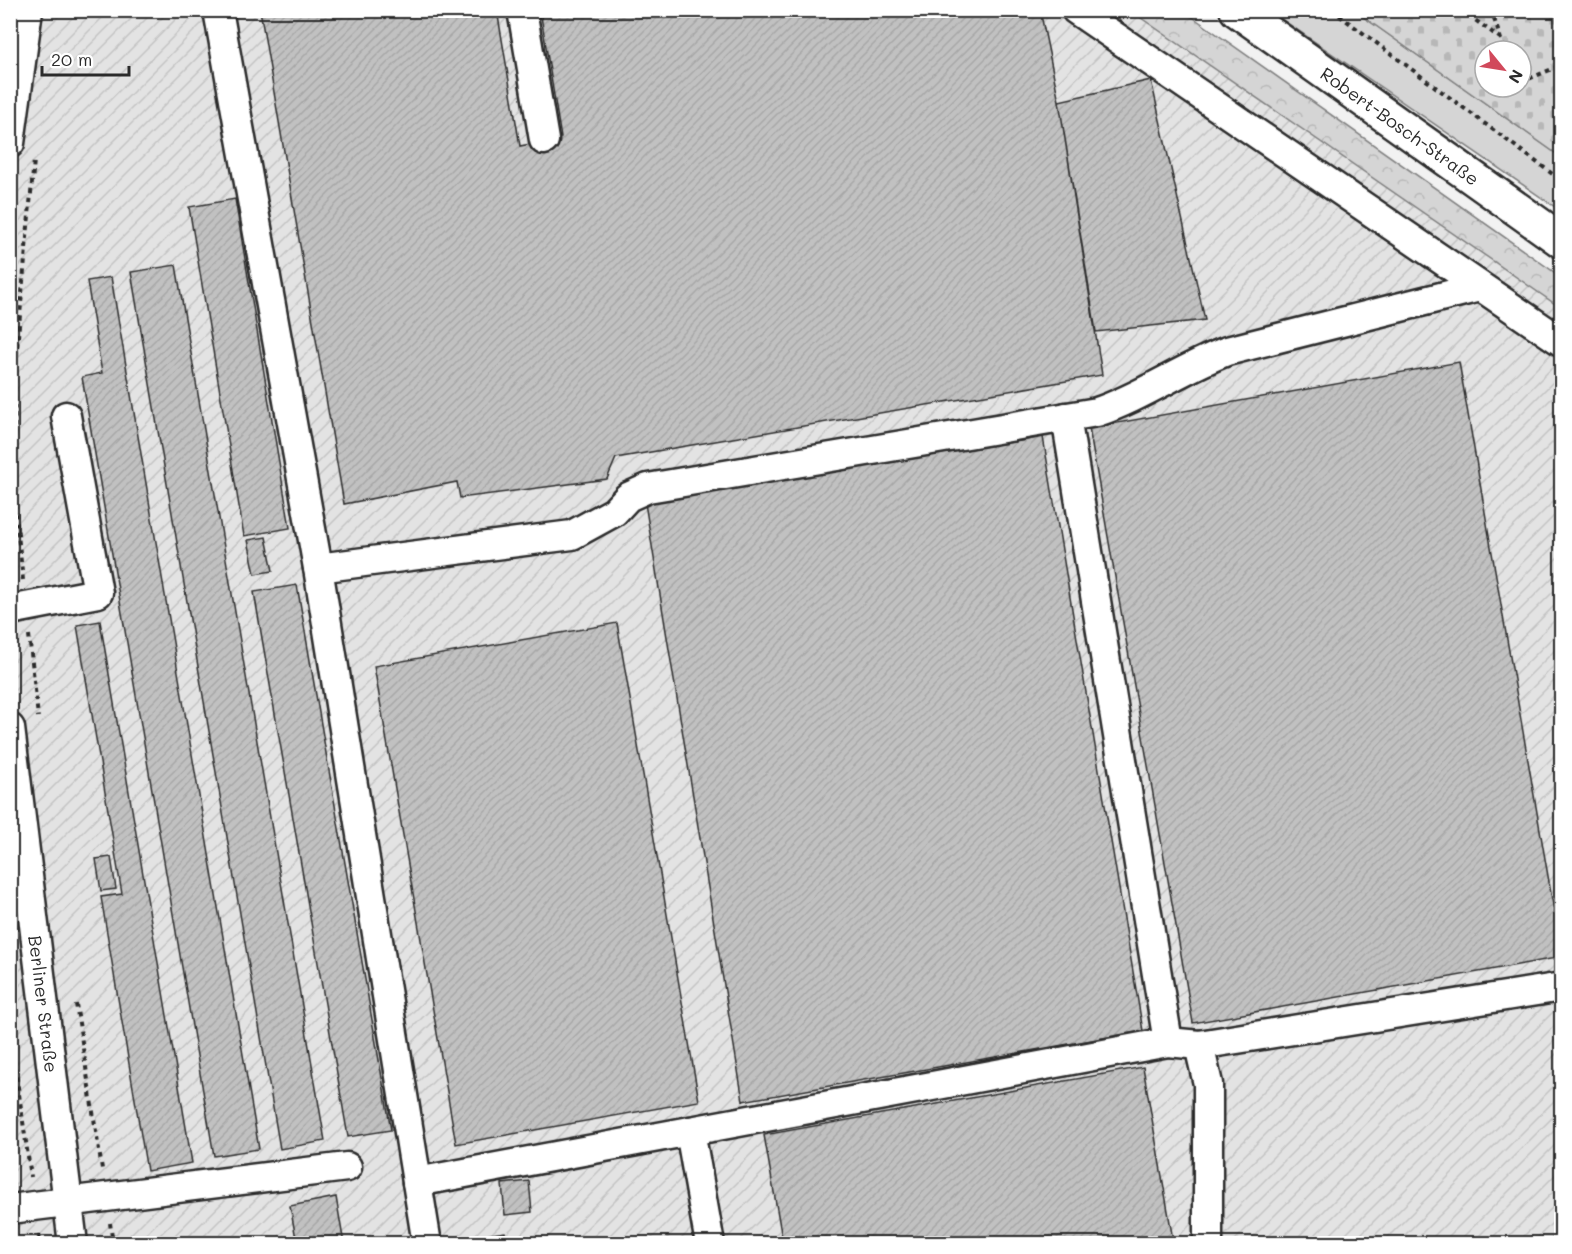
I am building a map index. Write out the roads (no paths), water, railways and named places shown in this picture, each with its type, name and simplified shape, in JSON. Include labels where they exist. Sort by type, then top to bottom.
[{"type":"main road","name":"Robert-Bosch-Straße","points":[[1237,10],[1562,241]]},
{"type":"street","points":[[10,143],[28,10]]},
{"type":"street","points":[[218,10],[318,568],[427,1244]]},
{"type":"street","points":[[522,10],[544,140]]},
{"type":"street","points":[[1076,10],[1562,342]]},
{"type":"street","points":[[318,568],[572,535],[614,512],[628,497],[648,488],[1066,417],[1116,405],[1198,362],[1227,351],[1480,287]]},
{"type":"street","points":[[10,610],[98,593],[66,416]]},
{"type":"street","points":[[1066,417],[1168,1042]]},
{"type":"street","name":"Berliner Straße","points":[[10,728],[19,869],[73,1244]]},
{"type":"street","points":[[417,1182],[1168,1042],[1199,1045],[1562,987]]},
{"type":"street","points":[[1199,1045],[1208,1084],[1208,1244]]},
{"type":"street","points":[[690,1131],[710,1244]]},
{"type":"street","points":[[23,1208],[346,1167]]}]
